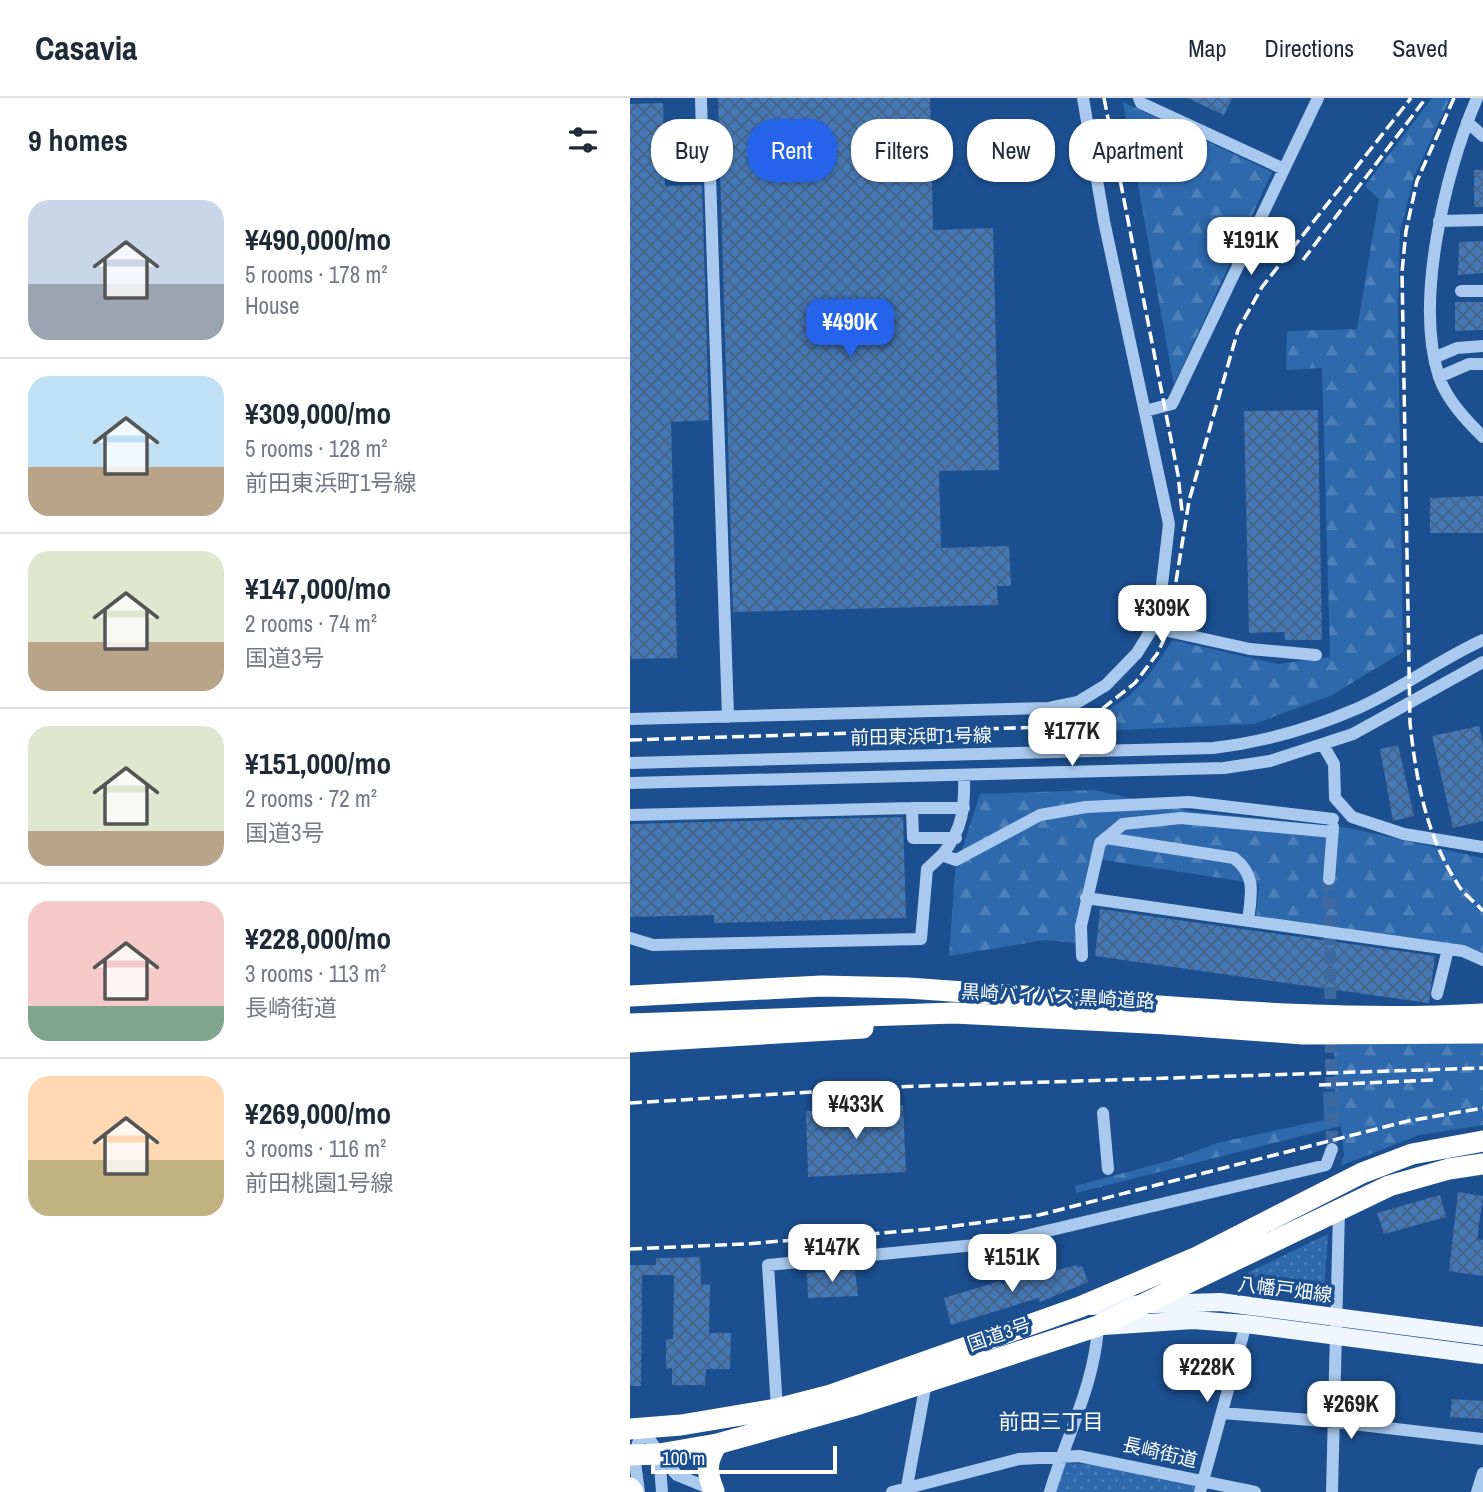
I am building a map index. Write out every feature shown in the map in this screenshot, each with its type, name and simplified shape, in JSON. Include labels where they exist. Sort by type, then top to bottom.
[{"type":"highway","points":[[630,996],[822,986],[908,988],[1076,1008]]},
{"type":"highway","name":"黒崎バイパス;黒崎道路","points":[[630,1008],[848,1000],[1303,1016],[1483,1014]]},
{"type":"highway","points":[[630,1042],[1076,1008]]},
{"type":"highway","name":"黒崎バイパス;黒崎道路","points":[[630,1024],[1076,1008],[1303,1034],[1483,1032]]},
{"type":"highway","name":"国道3号","points":[[637,1429],[777,1409],[831,1395],[1080,1307],[1195,1258],[1362,1173],[1412,1154],[1483,1141]]},
{"type":"highway","name":"国道3号","points":[[632,1455],[659,1454],[716,1444],[926,1383],[1098,1326],[1389,1186],[1449,1169],[1483,1164]]},
{"type":"highway","points":[[716,1444],[708,1457],[707,1473],[716,1492]]},
{"type":"highway","points":[[630,1488],[633,1492]]},
{"type":"main road","name":"八幡戸畑線","points":[[1080,1307],[1220,1302],[1483,1336]]},
{"type":"main road","name":"八幡戸畑線","points":[[1098,1326],[1193,1320],[1246,1324],[1483,1356]]},
{"type":"street","points":[[701,98],[702,135],[710,175],[728,717]]},
{"type":"street","points":[[630,719],[1049,708],[1078,702],[1106,685],[1137,653],[1158,619],[1169,524],[1104,221],[1083,98]]},
{"type":"street","points":[[1139,98],[1141,103],[1284,169]]},
{"type":"street","points":[[1145,411],[1172,404],[1318,98]]},
{"type":"street","points":[[1476,98],[1466,121],[1439,221],[1429,311],[1439,377],[1460,414],[1483,437]]},
{"type":"street","points":[[1466,121],[1483,136]]},
{"type":"street","points":[[1439,221],[1483,220]]},
{"type":"street","points":[[1461,291],[1483,290]]},
{"type":"street","points":[[1436,357],[1457,348],[1483,346]]},
{"type":"street","points":[[1439,377],[1469,364],[1483,364]]},
{"type":"street","points":[[1158,619],[1168,631],[1250,649],[1317,655]]},
{"type":"street","name":"前田東浜町1号線","points":[[630,763],[1213,748],[1263,742],[1358,709],[1444,657],[1483,640]]},
{"type":"street","name":"前田東浜町1号線","points":[[630,783],[1224,768],[1270,761],[1353,734],[1483,662]]},
{"type":"street","points":[[1323,745],[1334,764],[1335,798],[1329,879]]},
{"type":"street","points":[[630,938],[653,945],[921,939],[927,869],[956,838],[964,808],[964,775]]},
{"type":"street","points":[[1335,798],[1352,817],[1404,834],[1483,847]]},
{"type":"street","points":[[942,855],[956,860],[1040,815],[1086,807],[1189,802],[1333,826]]},
{"type":"street","points":[[912,808],[913,838],[956,838]]},
{"type":"street","points":[[630,815],[964,808]]},
{"type":"street","points":[[1082,956],[1081,926],[1100,843],[1124,824],[1181,818],[1333,826]]},
{"type":"street","points":[[1106,838],[1234,858],[1247,868],[1250,880],[1248,921]]},
{"type":"street","points":[[1086,898],[1463,951],[1483,960]]},
{"type":"street","points":[[1437,994],[1448,949]]},
{"type":"street","points":[[1104,1113],[1108,1169]]},
{"type":"street","points":[[777,1409],[768,1265],[996,1243],[1326,1165],[1332,1149]]},
{"type":"street","points":[[1332,1492],[1339,1211]]},
{"type":"street","points":[[1202,1487],[1246,1324]]},
{"type":"street","points":[[1050,1492],[1097,1348],[1098,1326]]},
{"type":"street","points":[[906,1490],[926,1383]]},
{"type":"street","points":[[1222,1413],[1335,1422],[1483,1440]]},
{"type":"street","points":[[637,1429],[677,1475],[716,1492]]},
{"type":"street","points":[[637,1429],[632,1455],[639,1492]]},
{"type":"street","points":[[659,1454],[663,1492]]},
{"type":"street","name":"長崎街道","points":[[892,1492],[1019,1459],[1062,1457],[1110,1460],[1202,1487],[1255,1492]]},
{"type":"street","points":[[1477,1492],[1483,1473]]},
{"type":"street","points":[[663,1492],[677,1475]]},
{"type":"green space","points":[[1432,98],[1450,98],[1414,177],[1400,231],[1398,308],[1403,652],[1330,696],[1254,724],[1052,733],[1093,717],[1122,701],[1147,677],[1172,640],[1278,664],[1330,657],[1322,368],[1286,370],[1287,331],[1357,329],[1379,199],[1365,186]]},
{"type":"green space","points":[[1123,102],[1159,119],[1126,119]]},
{"type":"green space","points":[[1207,141],[1272,172],[1174,385],[1137,182],[1207,182]]},
{"type":"green space","points":[[1094,790],[1189,811],[1349,828],[1483,858],[1483,955],[1256,917],[1259,884],[1090,858],[1075,924],[1076,943],[1044,940],[949,956],[955,871],[980,794]]},
{"type":"green space","points":[[1483,1041],[1483,1125],[1419,1135],[1340,1166],[1344,1155],[1341,1126],[1076,1193],[1075,1186],[1172,1160],[1217,1143],[1324,1120],[1323,1092],[1335,1091],[1334,1045]]},
{"type":"green space","points":[[1328,1234],[1324,1293],[1318,1297],[1253,1290],[1245,1274]]},
{"type":"green space","points":[[1065,1463],[1108,1465],[1191,1484],[1196,1488],[1195,1492],[1055,1492]]},
{"type":"building","points":[[718,98],[930,98],[930,119],[851,119],[851,182],[932,182],[933,230],[993,228],[999,470],[939,471],[941,548],[1009,546],[1011,586],[997,586],[998,605],[733,612],[720,182],[733,182],[733,119],[719,119]]},
{"type":"building","points":[[1187,98],[1232,98],[1224,115]]},
{"type":"building","points":[[663,103],[663,119],[651,119],[651,182],[665,182],[665,186],[702,185],[709,420],[671,422],[677,658],[630,659],[630,104]]},
{"type":"building","points":[[1474,170],[1483,170],[1483,207],[1474,207]]},
{"type":"building","points":[[1483,241],[1483,273],[1458,275],[1459,242]]},
{"type":"building","points":[[1455,302],[1483,302],[1483,330],[1455,331]]},
{"type":"building","points":[[1318,410],[1322,640],[1285,640],[1284,632],[1249,633],[1244,411]]},
{"type":"building","points":[[1483,496],[1483,533],[1430,533],[1430,498]]},
{"type":"building","points":[[1479,726],[1483,745],[1483,821],[1453,828],[1432,736]]},
{"type":"building","points":[[1398,745],[1414,816],[1393,821],[1380,749]]},
{"type":"building","points":[[903,817],[906,918],[714,923],[714,915],[630,917],[630,824]]},
{"type":"building","points":[[1100,909],[1435,956],[1429,1003],[1095,956]]},
{"type":"building","points":[[903,1105],[906,1172],[808,1177],[806,1111]]},
{"type":"building","points":[[1458,1192],[1483,1196],[1477,1239],[1483,1240],[1483,1276],[1449,1271]]},
{"type":"building","points":[[1440,1195],[1446,1217],[1384,1234],[1377,1213]]},
{"type":"building","points":[[700,1257],[701,1284],[710,1285],[709,1333],[731,1333],[730,1369],[706,1369],[705,1385],[672,1385],[672,1368],[666,1369],[666,1339],[673,1339],[674,1275],[642,1275],[641,1386],[630,1386],[630,1265],[656,1265],[656,1258]]},
{"type":"building","points":[[1077,1265],[1078,1268],[1082,1266],[1088,1282],[1040,1302],[1038,1298],[951,1325],[944,1298],[1000,1281],[1002,1284]]},
{"type":"building","points":[[855,1270],[858,1296],[808,1298],[807,1273]]},
{"type":"building","points":[[1452,1399],[1483,1401],[1483,1419],[1450,1417]]},
{"type":"tunnel","points":[[1329,879],[1332,1149]]},
{"type":"railway","points":[[1104,98],[1178,475],[1182,511]]},
{"type":"railway","points":[[630,740],[1046,727],[1069,723],[1102,709],[1135,683],[1157,654],[1168,631],[1189,501],[1238,330],[1262,287],[1411,98]]},
{"type":"railway","points":[[1303,260],[1426,98]]},
{"type":"railway","points":[[1454,98],[1417,181],[1406,231],[1402,272],[1410,723],[1419,786],[1437,846],[1460,887],[1483,911]]},
{"type":"railway","points":[[630,1103],[892,1087],[1483,1068]]},
{"type":"railway","points":[[1319,1085],[1434,1080]]},
{"type":"railway","points":[[630,1249],[745,1244],[931,1229],[1039,1215],[1408,1121],[1483,1108]]},
{"type":"district","name":"前田三丁目","points":[[1051,1421]]}]
